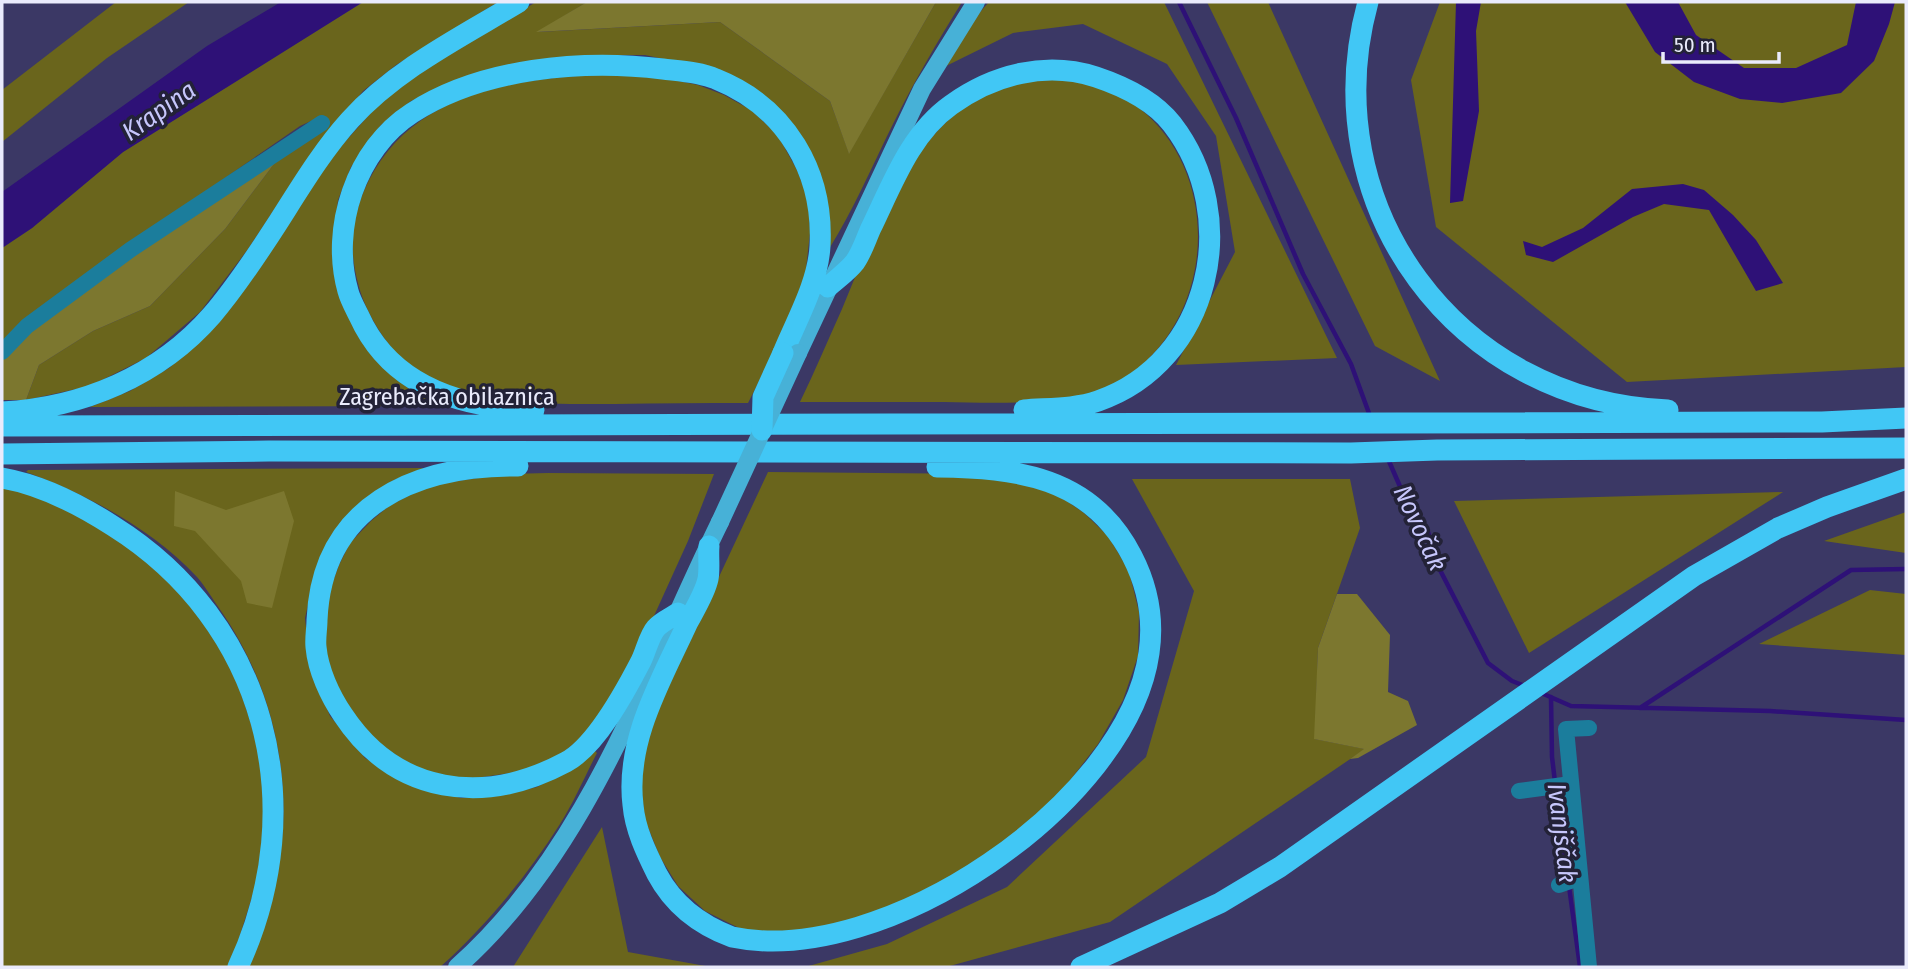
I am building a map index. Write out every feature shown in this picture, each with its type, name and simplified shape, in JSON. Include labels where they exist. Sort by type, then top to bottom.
[{"type":"highway","points":[[2,416],[85,398],[146,370],[169,355],[212,315],[261,248],[324,153],[373,96],[410,68],[519,2]]},
{"type":"highway","points":[[1368,2],[1355,74],[1358,125],[1364,163],[1378,207],[1396,246],[1442,310],[1476,341],[1510,365],[1552,386],[1592,400],[1666,410],[1784,409],[1822,422]]},
{"type":"highway","points":[[663,423],[632,410],[502,408],[457,399],[436,393],[412,379],[383,352],[364,326],[348,291],[343,256],[343,225],[362,172],[377,145],[410,114],[441,97],[477,85],[557,66],[609,65],[685,72],[714,78],[743,92],[763,107],[783,127],[801,153],[814,182],[819,211],[820,247],[814,280],[791,353],[763,397],[762,430]]},
{"type":"highway","points":[[828,287],[855,261],[907,154],[930,124],[949,106],[975,89],[1009,75],[1046,69],[1081,72],[1120,85],[1153,106],[1171,122],[1188,148],[1208,201],[1210,238],[1205,283],[1196,308],[1183,336],[1166,358],[1138,382],[1096,402],[1042,409],[940,409],[893,423]]},
{"type":"highway","name":"Zagrebačka obilaznica","points":[[2,416],[663,423],[1339,424],[1822,422],[1906,418]]},
{"type":"highway","points":[[2,454],[269,451],[1351,453],[1437,450],[1906,448]]},
{"type":"highway","points":[[646,452],[612,466],[469,468],[439,474],[393,492],[374,504],[336,546],[318,592],[316,648],[334,703],[363,742],[389,764],[412,776],[439,786],[466,789],[516,783],[569,761],[596,735],[613,711],[656,628],[678,613]]},
{"type":"highway","points":[[709,546],[708,579],[651,703],[632,765],[633,806],[640,837],[663,885],[695,919],[716,931],[762,947],[810,948],[831,945],[867,936],[945,901],[1006,862],[1033,838],[1080,790],[1109,752],[1133,708],[1143,679],[1150,652],[1151,620],[1140,571],[1125,543],[1105,519],[1081,498],[1056,484],[1026,473],[989,468],[849,466],[811,452]]},
{"type":"highway","points":[[2,478],[54,494],[91,512],[132,538],[173,570],[201,602],[224,636],[245,675],[261,718],[271,761],[274,798],[272,842],[264,897],[252,937],[238,967]]},
{"type":"highway","points":[[1081,967],[1220,903],[1270,873],[1331,833],[1694,576],[1778,528],[1826,507],[1906,479]]},
{"type":"main road","points":[[791,353],[828,287],[922,89],[976,2]]},
{"type":"main road","points":[[457,967],[518,902],[551,858],[618,741],[762,430]]},
{"type":"street","points":[[2,352],[27,326],[130,250],[232,180],[322,123]]},
{"type":"street","points":[[1589,728],[1566,729],[1568,784],[1589,967]]},
{"type":"street","points":[[1518,791],[1568,784]]},
{"type":"street","points":[[1559,885],[1578,874]]},
{"type":"shaded area","points":[[116,2],[189,2],[107,58],[2,142],[2,90]]},
{"type":"shaded area","points":[[363,2],[498,2],[396,65],[363,91],[302,167],[248,249],[200,312],[146,358],[90,386],[26,400],[39,365],[93,331],[150,306],[225,229],[280,156],[316,130],[313,120],[300,126],[121,250],[2,348],[2,248],[32,228],[123,152]]},
{"type":"shaded area","points":[[536,2],[587,2],[538,32],[720,22],[830,101],[849,153],[936,2],[962,2],[909,93],[855,203],[829,249],[826,196],[811,152],[792,123],[701,67],[645,55],[553,58],[507,65],[459,80],[411,101],[381,125],[351,167],[338,200],[332,248],[369,351],[412,392],[433,401],[434,406],[90,407],[130,391],[169,368],[203,338],[335,153],[386,96],[423,70]]},
{"type":"shaded area","points":[[587,2],[936,2],[849,154],[830,101],[720,22],[536,32]]},
{"type":"shaded area","points":[[989,2],[1164,2],[1337,358],[1176,365],[1235,252],[1216,136],[1167,64],[1083,24],[1013,33],[942,68],[973,20]]},
{"type":"shaded area","points":[[1207,2],[1268,2],[1440,381],[1375,346]]},
{"type":"shaded area","points":[[1440,2],[1906,2],[1906,367],[1627,382],[1436,227],[1411,80]]},
{"type":"shaded area","points":[[619,74],[659,77],[698,85],[724,95],[751,110],[777,134],[797,170],[809,201],[810,233],[805,278],[783,334],[748,403],[541,403],[471,393],[423,375],[402,360],[384,337],[368,311],[359,287],[353,259],[353,232],[358,206],[369,180],[390,149],[415,125],[445,106],[477,93],[512,84]]},
{"type":"shaded area","points":[[1045,78],[1094,86],[1129,101],[1163,132],[1181,160],[1192,190],[1198,222],[1197,255],[1190,288],[1178,318],[1160,346],[1137,370],[1121,381],[1081,395],[1058,399],[1011,403],[800,402],[879,222],[913,163],[932,137],[954,115],[979,98],[1003,88]]},
{"type":"shaded area","points":[[280,156],[225,229],[150,306],[93,331],[39,365],[26,400],[2,400],[2,358],[51,313]]},
{"type":"shaded area","points":[[424,468],[394,480],[362,504],[314,578],[305,618],[310,667],[330,716],[365,758],[414,786],[461,798],[498,796],[537,787],[572,768],[593,749],[597,753],[565,816],[534,863],[505,900],[440,967],[247,967],[269,899],[283,828],[281,769],[276,741],[269,712],[249,658],[206,588],[160,543],[95,502],[26,472]]},
{"type":"shaded area","points":[[768,472],[989,474],[1058,495],[1084,513],[1108,536],[1129,571],[1139,612],[1138,656],[1123,700],[1098,744],[1051,805],[993,858],[832,936],[743,930],[705,911],[678,886],[660,857],[645,820],[641,785],[644,746],[660,703]]},
{"type":"shaded area","points":[[505,474],[714,474],[688,541],[634,660],[593,727],[564,752],[536,769],[469,779],[439,776],[412,766],[370,737],[337,688],[327,657],[324,624],[328,595],[339,565],[350,543],[371,521],[389,506],[414,493],[437,484]]},
{"type":"shaded area","points":[[1132,479],[1350,479],[1360,528],[1318,648],[1315,739],[1365,749],[1110,922],[946,967],[805,967],[887,944],[1007,887],[1146,757],[1194,591]]},
{"type":"shaded area","points":[[2,484],[95,523],[174,582],[231,663],[263,760],[263,862],[230,967],[2,967]]},
{"type":"shaded area","points":[[175,491],[226,510],[284,491],[294,521],[272,608],[247,603],[241,581],[195,531],[174,526]]},
{"type":"shaded area","points":[[1783,492],[1529,653],[1454,501]]},
{"type":"shaded area","points":[[1906,512],[1906,553],[1824,541]]},
{"type":"shaded area","points":[[1870,590],[1906,594],[1906,655],[1759,644]]},
{"type":"shaded area","points":[[1337,594],[1357,594],[1390,635],[1388,692],[1408,701],[1417,725],[1358,758],[1350,759],[1364,749],[1314,739],[1318,648]]},
{"type":"shaded area","points":[[602,827],[628,952],[711,967],[513,967]]},
{"type":"water","name":"Krapina","points":[[281,2],[363,2],[123,152],[32,228],[2,248],[2,192],[207,46]]},
{"type":"water","points":[[1456,2],[1481,2],[1476,31],[1479,111],[1463,201],[1450,203]]},
{"type":"water","points":[[1625,2],[1678,2],[1696,35],[1744,68],[1796,68],[1847,45],[1856,2],[1895,2],[1874,61],[1841,93],[1782,103],[1740,99],[1694,82],[1655,52]]},
{"type":"water","points":[[1683,184],[1704,190],[1733,215],[1756,240],[1783,283],[1756,291],[1709,210],[1664,204],[1633,217],[1553,262],[1526,255],[1523,241],[1542,247],[1583,228],[1632,189]]},
{"type":"waterway","name":"Novočak","points":[[1179,2],[1236,118],[1303,274],[1351,364],[1370,416]]},
{"type":"waterway","name":"Novočak","points":[[1388,459],[1402,491],[1428,532],[1440,570],[1488,663],[1512,681],[1525,686]]},
{"type":"waterway","points":[[1640,708],[1851,570],[1906,569]]},
{"type":"waterway","name":"Novočak","points":[[1539,692],[1571,706],[1770,711],[1906,720]]},
{"type":"waterway","name":"Ivanjščak","points":[[1551,697],[1555,782]]},
{"type":"waterway","name":"Ivanjščak","points":[[1556,791],[1580,967]]}]
